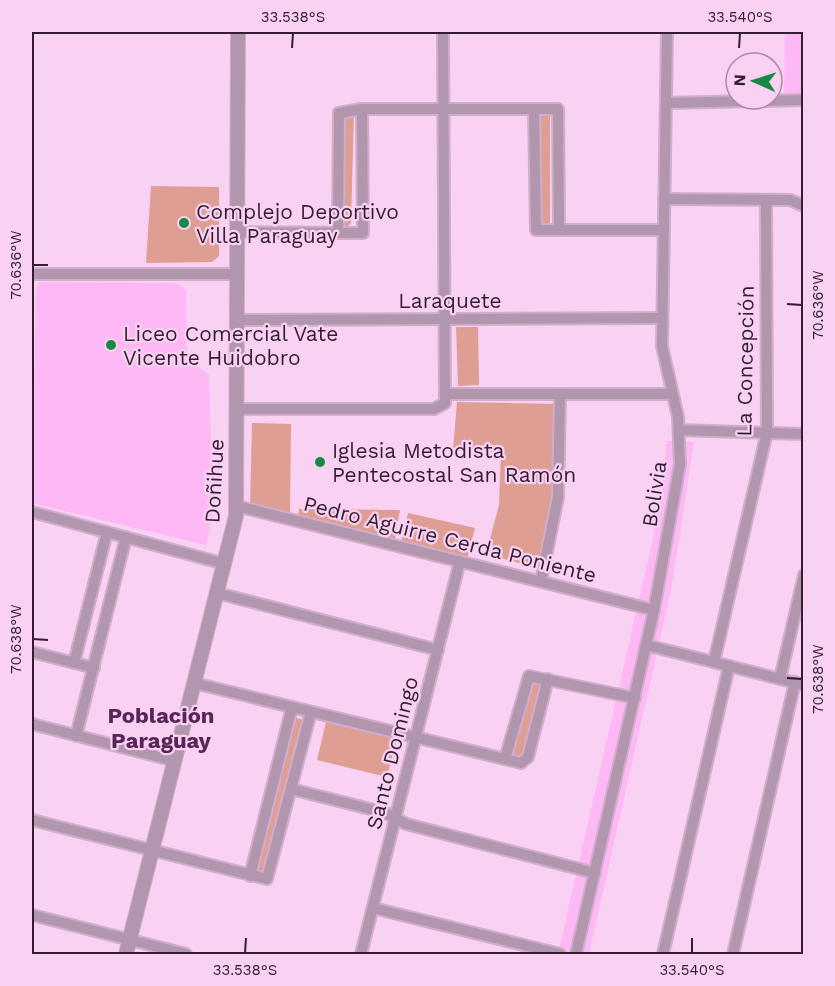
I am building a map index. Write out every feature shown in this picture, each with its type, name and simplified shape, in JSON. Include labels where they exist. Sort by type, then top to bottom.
[{"type":"street","name":"Doñihue","points":[[126,954],[225,564],[237,506],[238,32]]},
{"type":"street","points":[[237,409],[434,409],[442,406],[446,394],[443,32]]},
{"type":"street","name":"Bolivia","points":[[576,954],[654,610],[678,481],[680,429],[663,359],[667,32]]},
{"type":"street","points":[[666,103],[804,100]]},
{"type":"street","points":[[338,233],[339,113],[362,110],[445,108],[558,109],[559,230]]},
{"type":"street","points":[[534,109],[536,230],[664,230]]},
{"type":"street","points":[[237,232],[363,233],[362,110]]},
{"type":"street","points":[[664,199],[790,200],[804,206]]},
{"type":"street","name":"La Concepción","points":[[714,662],[767,432],[766,200]]},
{"type":"street","points":[[32,274],[237,274]]},
{"type":"street","name":"Laraquete","points":[[237,320],[662,318]]},
{"type":"street","points":[[446,394],[672,394]]},
{"type":"street","points":[[541,581],[558,497],[560,394]]},
{"type":"street","points":[[680,429],[804,434]]},
{"type":"street","name":"Pedro Aguirre Cerda Poniente","points":[[237,506],[654,610]]},
{"type":"street","points":[[32,512],[225,564]]},
{"type":"street","points":[[74,663],[107,532]]},
{"type":"street","points":[[76,736],[126,537]]},
{"type":"street","name":"Santo Domingo","points":[[361,954],[460,561]]},
{"type":"street","points":[[780,679],[804,575]]},
{"type":"street","points":[[217,593],[438,650]]},
{"type":"street","points":[[646,645],[799,684],[733,954]]},
{"type":"street","points":[[32,652],[94,668]]},
{"type":"street","points":[[663,954],[729,666]]},
{"type":"street","points":[[505,759],[529,676],[635,698]]},
{"type":"street","points":[[194,683],[521,763],[526,762],[548,679]]},
{"type":"street","points":[[250,876],[292,707]]},
{"type":"street","points":[[32,820],[267,879],[311,712]]},
{"type":"street","points":[[32,724],[175,761]]},
{"type":"street","points":[[291,789],[386,813],[406,824],[595,873]]},
{"type":"street","points":[[373,908],[560,954]]},
{"type":"street","points":[[32,915],[186,954]]},
{"type":"shaded area","points":[[785,32],[803,32],[803,94],[784,95]]},
{"type":"shaded area","points":[[547,110],[550,114],[550,224],[541,227],[537,114]]},
{"type":"shaded area","points":[[354,112],[351,223],[346,228],[341,225],[340,113]]},
{"type":"shaded area","name":"Complejo Deportivo Villa Paraguay","points":[[151,186],[219,187],[219,256],[212,262],[146,263]]},
{"type":"shaded area","points":[[40,282],[177,283],[186,290],[187,359],[209,375],[213,515],[206,545],[32,503],[36,289]]},
{"type":"shaded area","points":[[456,327],[478,327],[479,385],[458,386]]},
{"type":"shaded area","points":[[457,402],[561,404],[559,496],[541,569],[486,554],[499,505],[501,452],[453,450]]},
{"type":"shaded area","points":[[252,423],[291,424],[290,515],[250,507]]},
{"type":"shaded area","points":[[667,441],[694,442],[672,585],[589,954],[558,954],[659,512]]},
{"type":"shaded area","points":[[299,509],[400,510],[395,539],[298,517]]},
{"type":"shaded area","points":[[408,513],[475,528],[467,559],[401,543]]},
{"type":"shaded area","points":[[532,679],[542,684],[521,759],[514,758],[512,754]]},
{"type":"shaded area","points":[[292,717],[305,720],[265,875],[253,873]]},
{"type":"shaded area","points":[[326,722],[397,739],[387,777],[317,760]]},
{"type":"place","name":"Complejo Deportivo Villa Paraguay","points":[[184,223]]},
{"type":"place","name":"Liceo Comercial Vate Vicente Huidobro","points":[[111,345]]},
{"type":"place","name":"Iglesia Metodista Pentecostal San Ramón","points":[[320,462]]},
{"type":"district","name":"Población Paraguay","points":[[161,728]]}]
